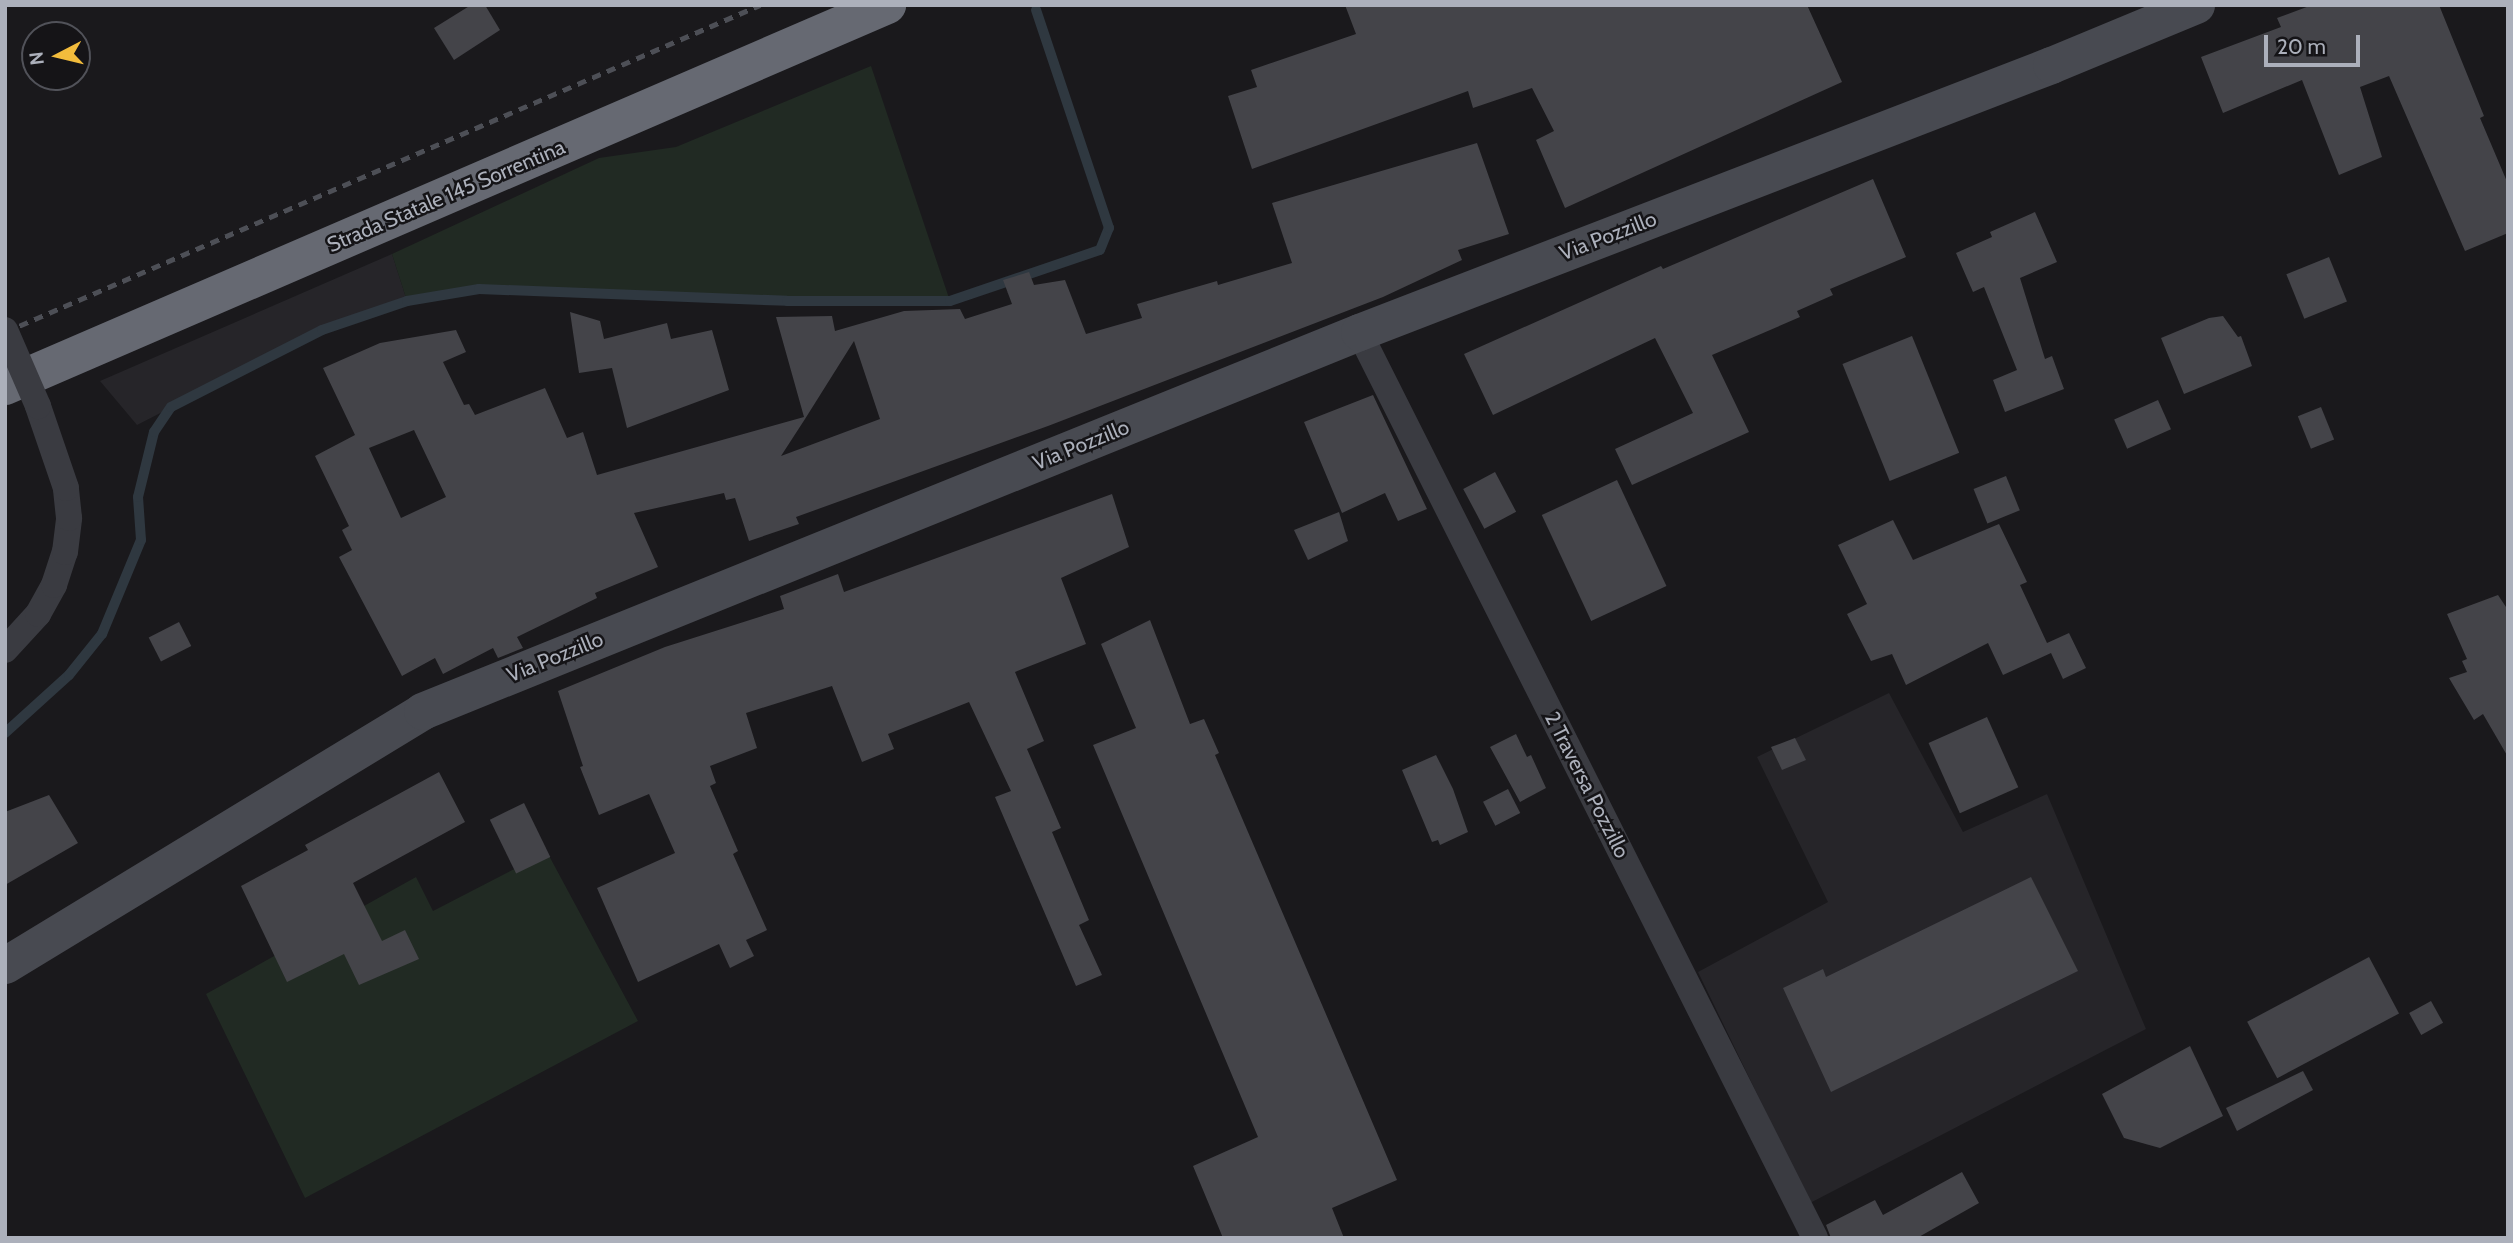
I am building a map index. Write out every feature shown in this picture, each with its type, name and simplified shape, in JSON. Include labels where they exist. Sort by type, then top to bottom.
[{"type":"highway","name":"Strada Statale 145 Sorrentina","points":[[5,386],[887,5]]},
{"type":"main road","name":"Via Pozzillo","points":[[5,965],[422,711],[1359,332],[2051,65],[2196,5]]},
{"type":"street","points":[[5,330],[38,406],[66,488],[69,518],[66,541],[54,584],[38,614],[5,650]]},
{"type":"street","name":"2 Traversa Pozzillo","points":[[1359,332],[1815,1238]]},
{"type":"shaded area","points":[[871,66],[950,301],[787,301],[479,289],[407,301],[392,254],[599,158],[676,147]]},
{"type":"shaded area","points":[[392,254],[407,301],[322,330],[137,425],[100,381]]},
{"type":"shaded area","points":[[1889,693],[1963,832],[2047,794],[2146,1029],[1810,1203],[1698,972],[1828,902],[1757,757]]},
{"type":"shaded area","points":[[547,852],[638,1021],[305,1198],[206,994],[416,877],[433,911]]},
{"type":"building","points":[[471,5],[485,5],[500,30],[454,60],[434,28]]},
{"type":"building","points":[[1345,5],[1807,5],[1842,82],[1565,208],[1536,140],[1554,131],[1532,88],[1473,108],[1468,91],[1252,169],[1228,96],[1257,87],[1251,70],[1356,34]]},
{"type":"building","points":[[2312,5],[2439,5],[2484,116],[2480,118],[2508,184],[2508,233],[2465,251],[2389,76],[2360,87],[2382,157],[2339,175],[2302,80],[2223,113],[2201,57],[2281,27],[2277,18]]},
{"type":"building","points":[[1477,143],[1509,234],[1458,250],[1462,260],[1383,297],[1048,426],[796,517],[799,524],[749,541],[735,498],[726,500],[724,493],[634,513],[658,567],[595,593],[597,598],[517,637],[523,648],[498,658],[493,648],[443,674],[435,658],[402,676],[339,557],[352,550],[342,530],[349,526],[315,456],[355,435],[323,368],[380,343],[456,330],[466,352],[443,362],[464,405],[469,404],[475,415],[545,388],[567,438],[583,432],[597,475],[804,417],[776,317],[832,316],[835,331],[904,311],[960,309],[965,319],[1012,304],[1003,280],[1029,272],[1034,285],[1065,280],[1086,334],[1142,318],[1137,304],[1217,281],[1218,285],[1292,263],[1272,203]],"holes":[[[854,341],[880,419],[781,456],[805,419]],[[414,430],[446,497],[401,518],[369,448]]]},
{"type":"building","points":[[1873,179],[1906,257],[1830,289],[1833,295],[1797,311],[1800,317],[1712,355],[1749,432],[1632,485],[1615,449],[1693,413],[1655,338],[1493,415],[1464,354],[1661,266],[1663,269]]},
{"type":"building","points":[[2035,212],[2057,262],[2020,278],[2045,359],[2052,356],[2064,389],[2005,412],[1993,380],[2017,370],[1984,287],[1973,292],[1956,253],[1992,237],[1990,232]]},
{"type":"building","points":[[2329,257],[2347,302],[2304,319],[2286,274]]},
{"type":"building","points":[[570,312],[600,321],[604,339],[667,323],[671,339],[712,330],[729,390],[627,428],[612,368],[579,373]]},
{"type":"building","points":[[2223,316],[2238,337],[2241,336],[2252,366],[2184,394],[2161,338],[2209,318]]},
{"type":"building","points":[[1912,336],[1959,453],[1890,481],[1842,364]]},
{"type":"building","points":[[1373,395],[1427,509],[1398,521],[1385,493],[1342,513],[1304,422]]},
{"type":"building","points":[[2158,400],[2171,429],[2127,449],[2114,420]]},
{"type":"building","points":[[2321,407],[2334,439],[2311,449],[2298,416]]},
{"type":"building","points":[[1495,472],[1516,512],[1484,529],[1463,489]]},
{"type":"building","points":[[2006,476],[2020,510],[1987,523],[1974,489]]},
{"type":"building","points":[[1617,480],[1666,586],[1591,621],[1542,515]]},
{"type":"building","points":[[1112,494],[1129,547],[1061,578],[1086,644],[1015,672],[1044,741],[1027,749],[1061,828],[1052,832],[1089,920],[1079,925],[1102,975],[1076,986],[995,797],[1011,791],[969,702],[888,734],[894,749],[862,762],[832,686],[746,713],[757,748],[710,766],[716,783],[710,786],[738,851],[733,854],[767,930],[746,940],[754,956],[730,968],[719,944],[638,982],[597,888],[675,853],[649,794],[599,815],[580,767],[583,766],[558,691],[665,647],[784,609],[780,596],[838,574],[844,592]]},
{"type":"building","points":[[1339,512],[1348,541],[1308,560],[1294,530]]},
{"type":"building","points":[[1893,520],[1913,560],[1999,524],[2027,582],[2020,585],[2047,643],[2069,633],[2086,668],[2063,679],[2051,653],[2003,675],[1988,643],[1906,685],[1892,654],[1871,661],[1847,614],[1867,604],[1838,545]]},
{"type":"building","points":[[2498,595],[2508,610],[2508,757],[2483,714],[2474,720],[2449,678],[2467,672],[2462,661],[2467,659],[2447,614]]},
{"type":"building","points":[[1150,620],[1190,724],[1204,719],[1219,753],[1215,755],[1397,1180],[1332,1208],[1344,1238],[1223,1238],[1193,1166],[1258,1137],[1093,745],[1136,728],[1101,644]]},
{"type":"building","points":[[179,622],[191,646],[161,661],[149,637]]},
{"type":"building","points":[[1987,717],[2018,787],[1960,813],[1929,743]]},
{"type":"building","points":[[1516,734],[1527,757],[1531,755],[1546,788],[1520,802],[1490,747]]},
{"type":"building","points":[[1795,738],[1806,760],[1782,770],[1771,747]]},
{"type":"building","points":[[1436,755],[1453,789],[1468,832],[1440,845],[1438,840],[1432,842],[1402,770]]},
{"type":"building","points":[[439,772],[465,822],[353,883],[382,941],[405,930],[419,959],[359,985],[344,954],[287,982],[241,886],[308,850],[305,845]]},
{"type":"building","points":[[1508,789],[1520,813],[1495,826],[1483,802]]},
{"type":"building","points":[[49,795],[78,843],[5,885],[5,812]]},
{"type":"building","points":[[524,803],[550,857],[516,874],[490,820]]},
{"type":"building","points":[[2031,877],[2078,971],[1831,1092],[1783,988],[1823,969],[1826,977]]},
{"type":"building","points":[[2369,957],[2399,1014],[2277,1078],[2247,1022]]},
{"type":"building","points":[[2431,1001],[2443,1023],[2421,1035],[2409,1013]]},
{"type":"building","points":[[2190,1046],[2223,1116],[2160,1148],[2124,1138],[2102,1094]]},
{"type":"building","points":[[2303,1071],[2313,1090],[2237,1131],[2226,1108]]},
{"type":"building","points":[[1962,1172],[1979,1203],[1917,1238],[1831,1238],[1826,1225],[1875,1200],[1883,1215]]},
{"type":"waterway","points":[[5,733],[69,675],[102,634],[141,540],[138,497],[154,432],[171,407],[322,330],[407,301],[479,289],[787,301],[950,301],[1100,250],[1109,228],[1036,10]]},
{"type":"railway","points":[[5,332],[760,5]]}]
